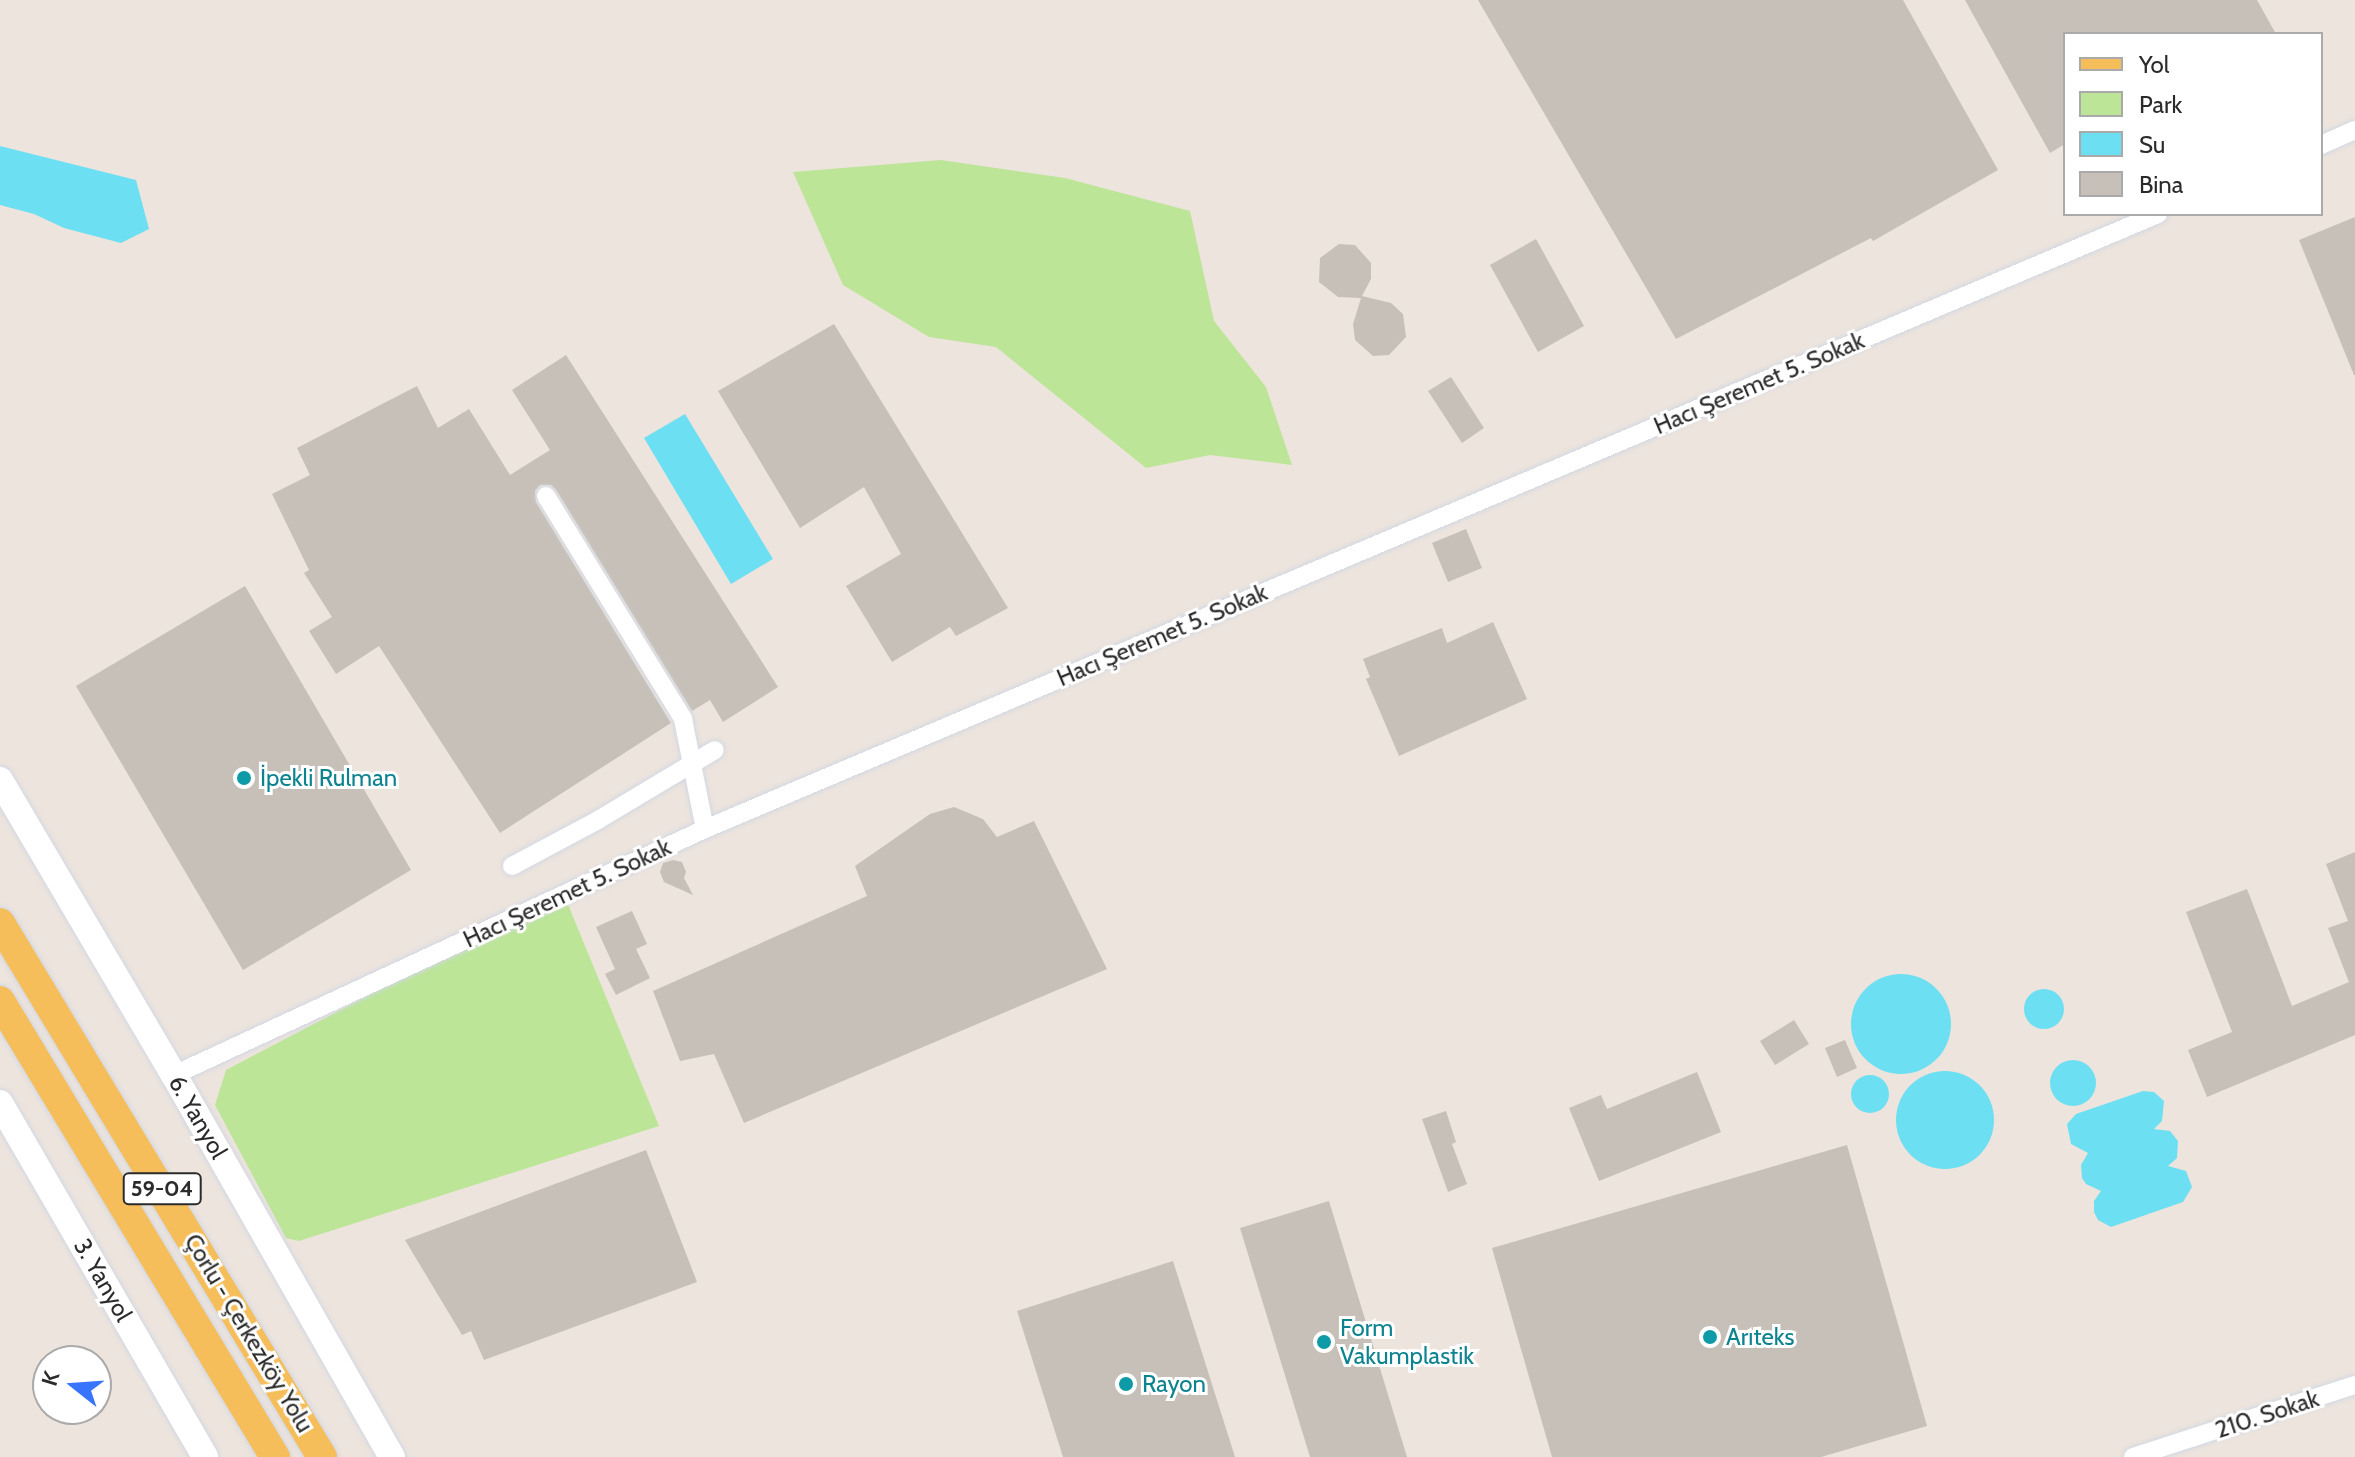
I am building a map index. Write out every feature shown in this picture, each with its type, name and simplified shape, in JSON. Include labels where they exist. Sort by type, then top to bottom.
[{"type":"main road","name":"6. Yanyol","points":[[0,780],[174,1075],[392,1457]]},
{"type":"main road","name":"Çorlu - Çerkezköy Yolu","points":[[0,923],[322,1457]]},
{"type":"main road","name":"Çorlu - Çerkezköy Yolu","points":[[0,1001],[275,1457]]},
{"type":"main road","name":"3. Yanyol","points":[[0,1103],[205,1457]]},
{"type":"street","points":[[2323,144],[2355,130]]},
{"type":"street","name":"Hacı Şeremet 5. Sokak","points":[[174,1075],[705,829],[2153,216]]},
{"type":"street","points":[[546,496],[683,719],[689,766],[705,829]]},
{"type":"street","points":[[512,866],[715,750]]},
{"type":"street","name":"210. Sokak","points":[[2133,1457],[2355,1385]]},
{"type":"green space","points":[[941,160],[1065,178],[1190,211],[1214,321],[1266,387],[1292,465],[1210,455],[1146,468],[996,347],[929,337],[843,285],[793,172]]},
{"type":"green space","points":[[567,902],[659,1126],[299,1241],[286,1238],[215,1105],[226,1070],[371,994]]},
{"type":"water","points":[[0,146],[136,180],[149,229],[121,243],[64,228],[34,214],[0,205]]},
{"type":"water","points":[[685,414],[773,559],[731,584],[644,438]]},
{"type":"water","points":[[1901,974],[1929,982],[1943,996],[1951,1024],[1943,1052],[1929,1066],[1901,1074],[1873,1066],[1859,1052],[1851,1024],[1859,996],[1873,982]]},
{"type":"water","points":[[2044,989],[2058,995],[2064,1009],[2058,1023],[2044,1029],[2030,1023],[2024,1009],[2030,995]]},
{"type":"water","points":[[2073,1060],[2089,1067],[2096,1083],[2089,1099],[2073,1106],[2057,1099],[2050,1083],[2057,1067]]},
{"type":"water","points":[[1945,1071],[1964,1074],[1980,1085],[1991,1101],[1994,1120],[1991,1139],[1980,1155],[1964,1166],[1945,1169],[1926,1166],[1910,1155],[1899,1139],[1896,1120],[1899,1101],[1910,1085],[1926,1074]]},
{"type":"water","points":[[1870,1075],[1883,1081],[1889,1094],[1883,1107],[1870,1113],[1857,1107],[1851,1094],[1857,1081]]},
{"type":"water","points":[[2143,1091],[2154,1092],[2164,1101],[2162,1121],[2154,1129],[2170,1131],[2178,1141],[2177,1158],[2168,1166],[2186,1171],[2192,1187],[2183,1202],[2111,1227],[2098,1220],[2094,1212],[2094,1201],[2101,1191],[2086,1184],[2082,1178],[2081,1165],[2088,1153],[2071,1144],[2067,1124],[2076,1114]]},
{"type":"building","points":[[1478,0],[1903,0],[1998,170],[1873,241],[1871,238],[1676,339]]},
{"type":"building","points":[[1965,0],[2257,0],[2275,32],[2063,32],[2063,145],[2050,153]]},
{"type":"building","points":[[2355,217],[2355,375],[2354,375],[2299,240]]},
{"type":"building","points":[[1536,239],[1584,326],[1538,352],[1490,265]]},
{"type":"building","points":[[1339,244],[1355,245],[1371,263],[1371,279],[1362,296],[1391,303],[1403,314],[1406,337],[1389,355],[1373,356],[1355,340],[1353,324],[1361,298],[1338,297],[1319,282],[1320,258]]},
{"type":"building","points":[[834,324],[1008,608],[956,636],[950,627],[892,662],[846,586],[901,554],[864,487],[800,528],[718,391]]},
{"type":"building","points":[[566,355],[778,687],[723,722],[710,700],[692,711],[556,490],[551,485],[540,485],[535,491],[536,502],[671,723],[500,833],[379,646],[336,674],[309,631],[332,617],[304,573],[309,570],[272,494],[310,475],[297,448],[417,386],[438,428],[469,409],[510,475],[550,450],[512,390]]},
{"type":"building","points":[[1451,377],[1484,428],[1462,443],[1428,391]]},
{"type":"building","points":[[1466,529],[1482,568],[1448,582],[1432,543]]},
{"type":"building","name":"İpekli Rulman","points":[[245,586],[411,870],[243,970],[76,686]]},
{"type":"building","points":[[1493,622],[1527,699],[1399,756],[1366,679],[1370,677],[1363,659],[1442,628],[1447,643]]},
{"type":"building","points":[[954,807],[983,819],[997,837],[1034,821],[1107,969],[744,1123],[714,1054],[680,1061],[653,991],[867,896],[855,866],[930,814]]},
{"type":"building","points":[[2355,852],[2355,1035],[2207,1097],[2188,1050],[2232,1032],[2186,912],[2247,889],[2292,1006],[2349,982],[2328,928],[2348,921],[2326,864]]},
{"type":"building","points":[[673,860],[682,862],[686,872],[684,878],[693,895],[664,882],[660,872],[663,863]]},
{"type":"building","points":[[632,911],[647,944],[636,949],[650,978],[616,995],[605,974],[615,969],[596,927]]},
{"type":"building","points":[[1794,1020],[1809,1044],[1775,1065],[1760,1041]]},
{"type":"building","points":[[1845,1040],[1857,1068],[1837,1077],[1825,1048]]},
{"type":"building","points":[[1697,1072],[1721,1132],[1599,1181],[1569,1108],[1601,1095],[1607,1109]]},
{"type":"building","points":[[1446,1111],[1456,1142],[1452,1144],[1467,1184],[1448,1192],[1422,1119]]},
{"type":"building","name":"Arıteks","points":[[1847,1145],[1927,1426],[1821,1457],[1552,1457],[1492,1248]]},
{"type":"building","points":[[646,1150],[697,1282],[484,1360],[471,1331],[462,1335],[405,1240]]},
{"type":"building","name":"Form Vakumplastik","points":[[1329,1201],[1407,1457],[1310,1457],[1240,1228]]},
{"type":"building","name":"Rayon","points":[[1173,1261],[1235,1457],[1063,1457],[1017,1311]]},
{"type":"place","name":"İpekli Rulman","points":[[244,778]]},
{"type":"place","name":"Arıteks","points":[[1710,1337]]},
{"type":"place","name":"Form Vakumplastik","points":[[1324,1342]]},
{"type":"place","name":"Rayon","points":[[1126,1384]]}]
